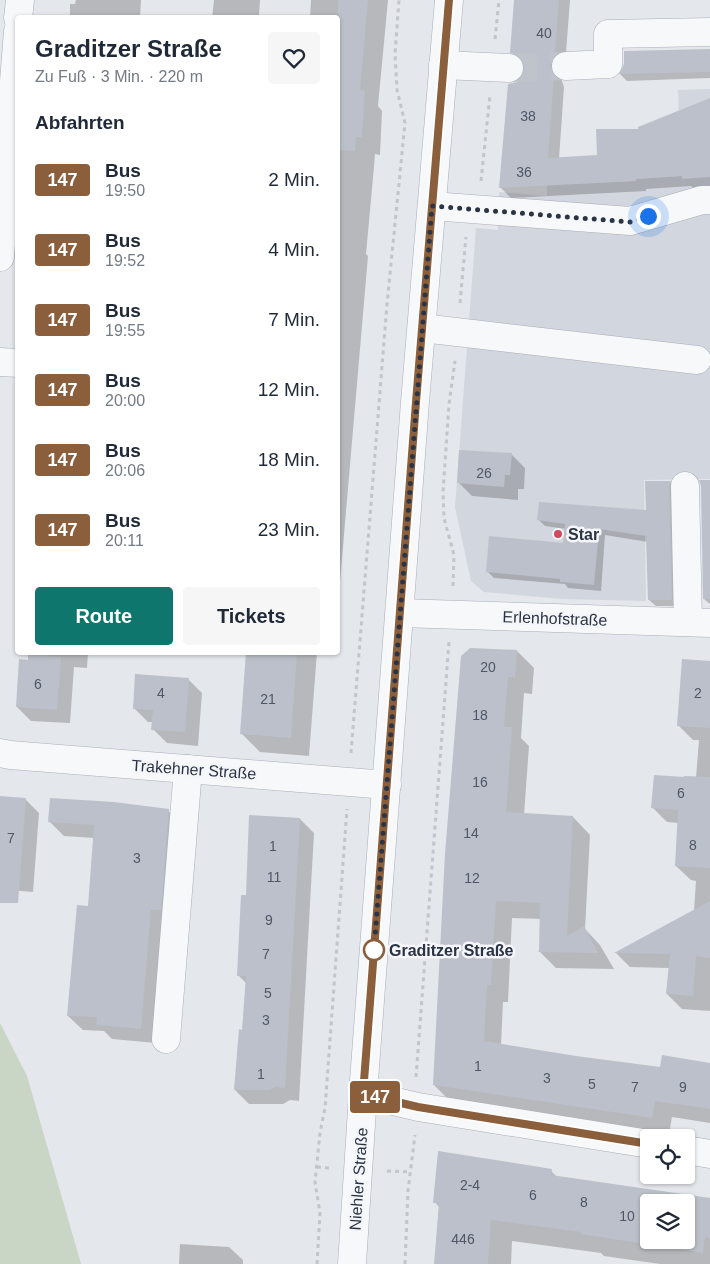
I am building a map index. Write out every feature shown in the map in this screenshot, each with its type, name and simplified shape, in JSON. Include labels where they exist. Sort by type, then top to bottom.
[{"type":"street","points":[[18,15],[20,0]]},
{"type":"street","name":"Niehler Straße","points":[[352,1264],[363,1094],[449,0]]},
{"type":"street","points":[[566,66],[608,64],[608,34],[710,32]]},
{"type":"street","points":[[0,257],[2,198],[15,62]]},
{"type":"street","points":[[443,65],[509,68]]},
{"type":"street","points":[[432,206],[630,222],[702,200],[710,200]]},
{"type":"street","points":[[422,328],[697,360]]},
{"type":"street","points":[[0,362],[15,363]]},
{"type":"street","points":[[685,486],[699,622]]},
{"type":"street","name":"Erlenhofstraße","points":[[400,612],[699,622]]},
{"type":"street","name":"Trakehner Straße","points":[[0,753],[387,785]]},
{"type":"street","points":[[166,1039],[188,769]]},
{"type":"street","points":[[363,1094],[418,1107],[640,1143]]},
{"type":"street","points":[[695,1152],[710,1154]]},
{"type":"path","points":[[317,1264],[320,1213],[315,1182],[320,1133],[325,1108],[349,781],[387,314],[405,123],[397,90],[395,54],[400,0]]},
{"type":"shaded area","points":[[710,89],[710,479],[644,480],[646,601],[562,599],[484,592],[471,581],[455,507],[476,228],[498,230],[499,192],[547,196],[547,185],[636,181],[636,179],[681,176],[678,90]]},
{"type":"green space","points":[[0,1023],[27,1076],[81,1264],[0,1264]]},
{"type":"building","points":[[338,0],[368,0],[360,90],[365,91],[362,137],[356,137],[355,151],[340,150],[340,15],[338,15]]},
{"type":"building","points":[[514,0],[559,0],[555,55],[550,66],[554,75],[548,158],[597,155],[596,129],[638,129],[638,127],[710,98],[710,177],[682,179],[682,176],[636,179],[636,181],[499,188],[508,84],[517,82],[525,69],[523,60],[517,55],[510,53]]},
{"type":"building","points":[[710,49],[710,72],[619,74],[624,64],[624,51]]},
{"type":"building","points":[[459,450],[512,453],[510,475],[505,475],[504,487],[457,483]]},
{"type":"building","points":[[699,480],[710,480],[710,599],[703,599],[701,486]]},
{"type":"building","points":[[645,481],[671,481],[669,486],[672,600],[648,600],[646,536],[599,529],[594,585],[560,582],[560,579],[486,572],[489,536],[563,543],[565,524],[537,520],[539,502],[646,510]]},
{"type":"building","points":[[470,648],[517,650],[515,677],[508,677],[504,727],[512,727],[506,812],[573,816],[567,936],[584,926],[598,953],[538,952],[540,903],[496,901],[491,985],[487,985],[484,1041],[660,1067],[662,1055],[710,1063],[710,1109],[655,1101],[652,1118],[433,1085],[445,854],[461,656]]},
{"type":"building","points":[[28,655],[61,657],[57,710],[16,707],[19,659],[28,660]]},
{"type":"building","points":[[246,655],[297,655],[291,738],[240,734]]},
{"type":"building","points":[[682,659],[710,661],[710,728],[677,726]]},
{"type":"building","points":[[135,674],[189,678],[185,732],[151,730],[153,710],[133,709]]},
{"type":"building","points":[[654,775],[710,777],[710,868],[675,866],[678,810],[651,808]]},
{"type":"building","points":[[0,796],[26,798],[18,903],[0,903]]},
{"type":"building","points":[[50,798],[114,802],[169,809],[161,910],[151,910],[141,1029],[96,1025],[97,1017],[67,1016],[77,905],[88,906],[94,825],[48,822]]},
{"type":"building","points":[[249,815],[300,818],[285,1088],[276,1087],[269,1090],[234,1090],[239,1029],[242,1030],[246,976],[237,976],[241,895],[246,895]]},
{"type":"building","points":[[710,901],[710,958],[696,956],[693,996],[666,994],[670,954],[614,953]]},
{"type":"building","points":[[438,1151],[552,1169],[551,1175],[682,1194],[640,1194],[640,1243],[581,1234],[581,1232],[491,1220],[488,1264],[434,1264],[439,1203],[433,1203]]},
{"type":"building","points":[[695,1196],[710,1198],[710,1238],[705,1237],[703,1253],[677,1249],[695,1249]]},
{"type":"tunnel","points":[[509,68],[566,66]]},
{"type":"bus line","name":"147","points":[[449,0],[363,1094],[418,1107],[640,1143]]},
{"type":"place","name":"Star","points":[[558,534]]},
{"type":"place","name":"Graditzer Straße","points":[[374,950]]},
{"type":"route","points":[[374,950],[432,206],[630,222],[648,216]]}]
